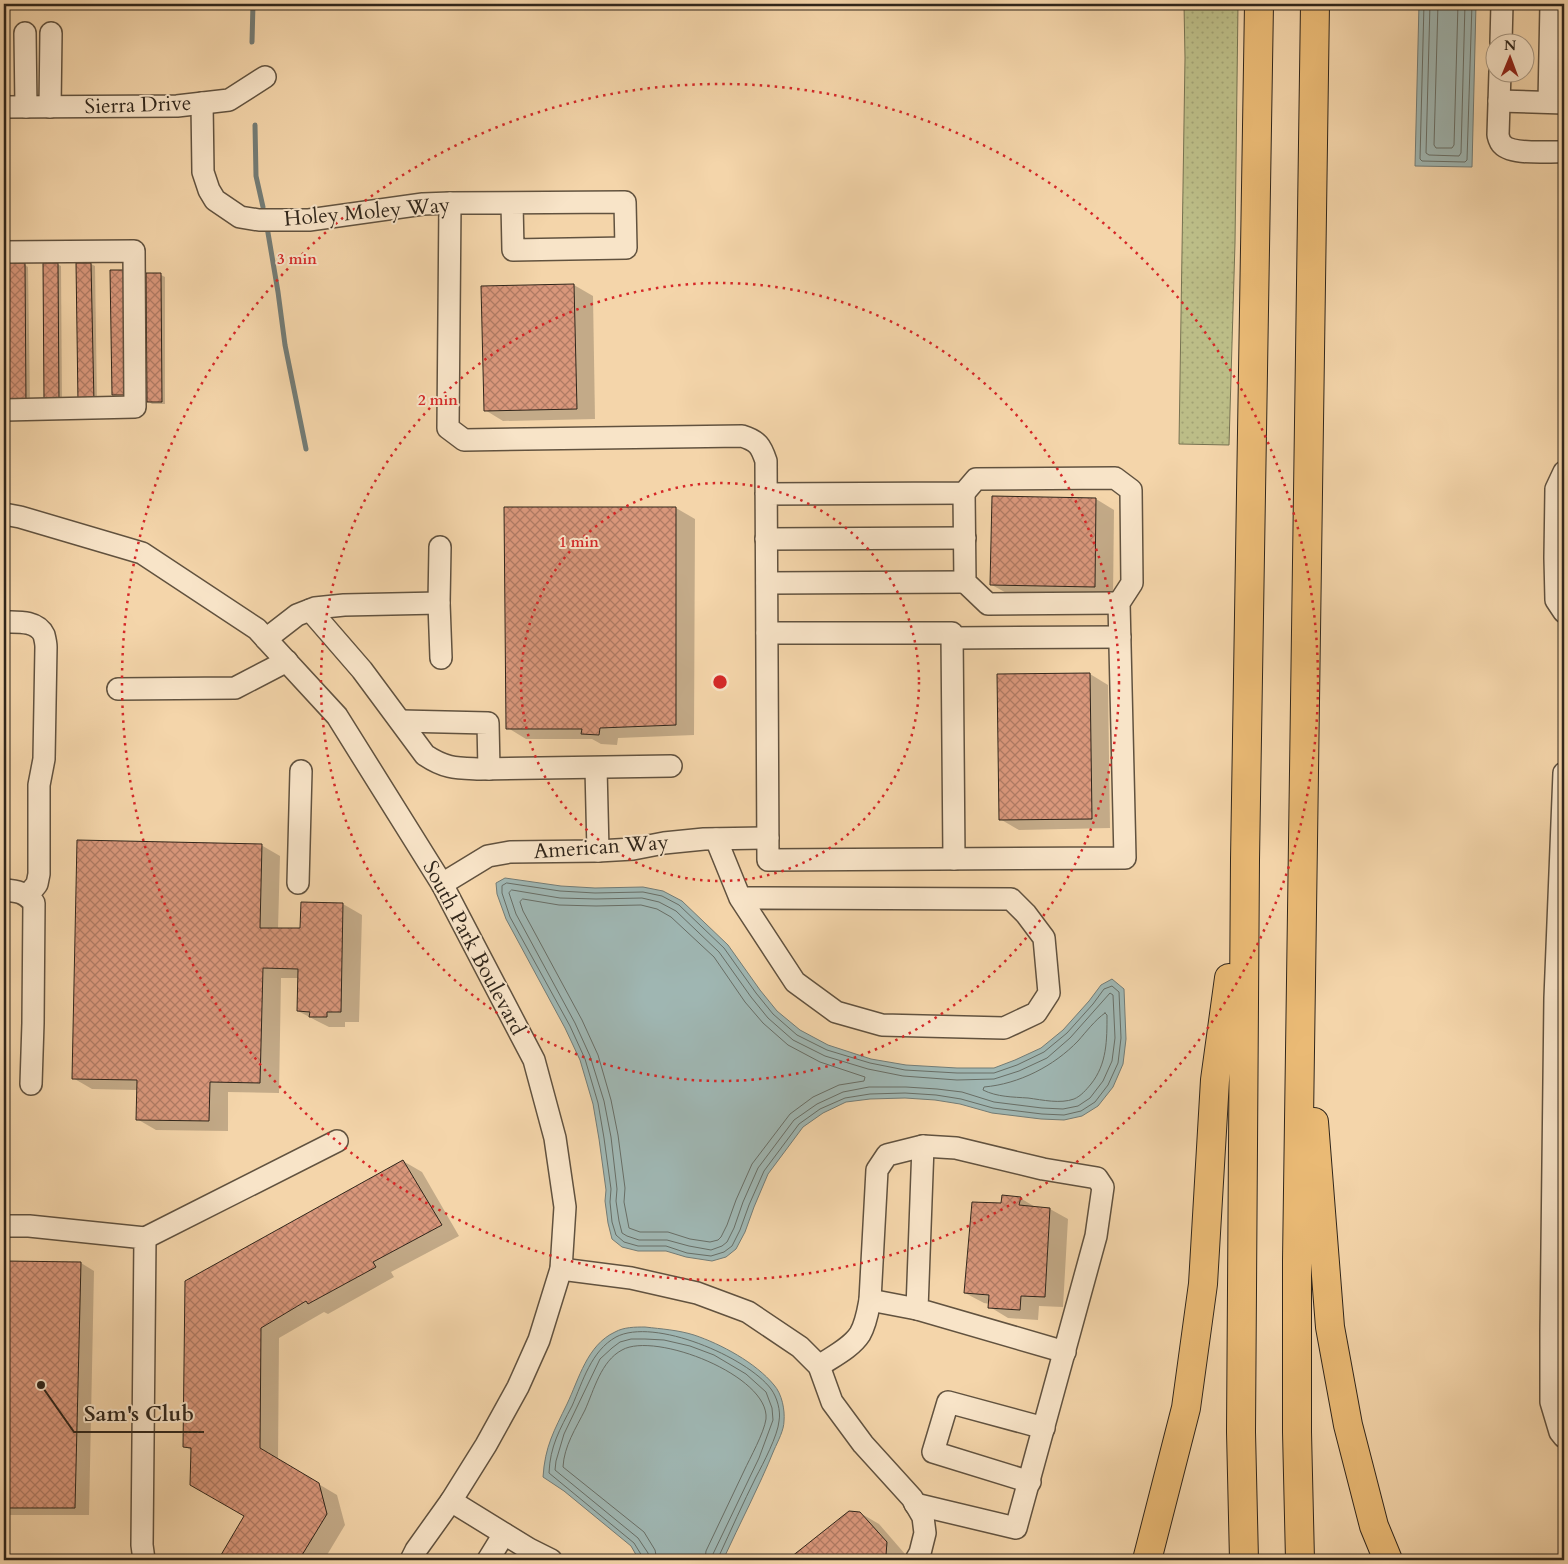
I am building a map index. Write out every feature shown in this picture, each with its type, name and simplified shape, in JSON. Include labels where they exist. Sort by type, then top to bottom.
[{"type":"highway","points":[[1244,1560],[1241,1372],[1245,860],[1259,4]]},
{"type":"highway","points":[[1300,1560],[1296,1432],[1297,1289],[1316,4]]},
{"type":"highway","points":[[1147,1560],[1186,1408],[1203,1284],[1215,1080],[1245,860]]},
{"type":"highway","points":[[1301,937],[1330,1327],[1348,1425],[1374,1526],[1388,1560]]},
{"type":"street","points":[[1501,32],[1502,4]]},
{"type":"street","points":[[1499,101],[1557,103],[1551,4]]},
{"type":"street","points":[[25,33],[26,107]]},
{"type":"street","points":[[50,107],[51,33]]},
{"type":"street","name":"Sierra Drive","points":[[4,107],[178,106],[229,100],[265,78]]},
{"type":"street","points":[[1500,82],[1498,135],[1500,143],[1506,148],[1516,151],[1564,152]]},
{"type":"street","name":"Holey Moley Way","points":[[202,103],[203,172],[209,190],[215,200],[240,217],[259,220],[309,220],[423,204],[450,203],[624,202],[626,248],[513,250],[512,203]]},
{"type":"street","points":[[450,203],[448,428],[464,440],[742,436],[751,439],[761,446],[766,461],[768,860],[1125,858],[1119,602],[1132,583],[1131,490],[1115,478],[976,479],[964,493],[965,582]]},
{"type":"street","points":[[4,252],[134,252],[135,397],[135,407],[4,410]]},
{"type":"street","points":[[1564,472],[1556,489],[1555,558],[1556,600],[1564,612]]},
{"type":"street","points":[[766,494],[964,493]]},
{"type":"street","name":"South Park Boulevard","points":[[4,514],[142,552],[256,629],[266,639],[337,716],[442,884],[534,1060],[555,1138],[565,1207],[561,1269],[538,1340],[518,1387],[486,1445],[411,1560]]},
{"type":"street","points":[[766,539],[965,538]]},
{"type":"street","points":[[440,547],[439,603],[441,658]]},
{"type":"street","points":[[767,583],[965,582],[988,604],[1119,602]]},
{"type":"street","points":[[266,639],[297,615],[310,610],[344,604],[439,603]]},
{"type":"street","points":[[310,610],[362,670],[425,755],[437,763],[452,768],[489,769],[671,766]]},
{"type":"street","points":[[4,622],[32,624],[44,634],[46,648],[44,759],[39,785],[39,874],[37,884],[28,896]]},
{"type":"street","points":[[767,633],[952,633],[954,859]]},
{"type":"street","points":[[952,638],[1120,637]]},
{"type":"street","points":[[118,689],[235,688],[287,661]]},
{"type":"street","points":[[401,721],[488,723],[489,769]]},
{"type":"street","points":[[596,768],[598,851]]},
{"type":"street","points":[[298,883],[301,771]]},
{"type":"street","points":[[1564,773],[1555,998],[1551,1332],[1551,1402],[1560,1432],[1564,1437]]},
{"type":"street","name":"American Way","points":[[442,884],[488,856],[510,852],[598,851],[633,849],[664,843],[716,839],[768,838]]},
{"type":"street","points":[[716,839],[740,898],[795,982],[836,1012],[882,1025],[1004,1028],[1036,1013],[1049,993],[1044,938],[1026,914],[1011,899],[740,898]]},
{"type":"street","points":[[4,890],[16,891],[28,896],[34,903],[34,1023],[31,1084]]},
{"type":"street","points":[[4,1226],[29,1226],[145,1238],[337,1141]]},
{"type":"street","points":[[819,1366],[846,1347],[860,1334],[867,1318],[870,1300],[877,1170],[888,1155],[923,1146],[956,1148],[1043,1169],[1097,1178],[1103,1187],[1096,1236],[1016,1528],[916,1504]]},
{"type":"street","points":[[917,1309],[923,1146]]},
{"type":"street","points":[[144,1560],[142,1545],[145,1238]]},
{"type":"street","points":[[561,1269],[631,1278],[697,1293],[748,1312],[800,1347],[819,1366],[832,1402],[863,1444],[916,1504],[923,1517],[925,1533],[917,1560]]},
{"type":"street","points":[[870,1300],[917,1309],[1065,1352]]},
{"type":"street","points":[[1030,1482],[934,1452],[948,1402],[1044,1428]]},
{"type":"street","points":[[451,1501],[529,1550],[551,1560]]},
{"type":"street","points":[[488,1560],[504,1534]]},
{"type":"green space","points":[[1184,4],[1238,4],[1235,243],[1229,445],[1179,444],[1185,58]]},
{"type":"water","points":[[1419,4],[1476,4],[1472,167],[1415,166]]},
{"type":"water","points":[[505,878],[561,886],[595,888],[643,887],[663,891],[682,901],[728,945],[777,1011],[800,1030],[828,1045],[871,1059],[906,1065],[994,1068],[1015,1060],[1041,1048],[1063,1030],[1101,985],[1112,979],[1124,989],[1126,1039],[1123,1064],[1113,1087],[1098,1106],[1082,1116],[1064,1120],[992,1113],[960,1104],[935,1100],[905,1098],[846,1102],[823,1113],[803,1127],[768,1174],[745,1232],[736,1249],[726,1257],[712,1261],[686,1257],[666,1251],[638,1251],[622,1247],[612,1239],[608,1223],[605,1201],[606,1190],[593,1104],[580,1060],[565,1028],[506,919],[497,894],[496,883]]},
{"type":"water","points":[[645,1327],[688,1333],[726,1349],[758,1369],[777,1389],[781,1397],[784,1417],[782,1432],[723,1560],[639,1560],[631,1546],[564,1491],[543,1477],[546,1456],[554,1431],[585,1364],[597,1345],[618,1330]]},
{"type":"building","points":[[5,263],[25,263],[26,403],[6,403]]},
{"type":"building","points":[[43,263],[58,263],[59,402],[44,402]]},
{"type":"building","points":[[76,263],[91,263],[94,403],[78,403]]},
{"type":"building","points":[[110,270],[126,270],[128,395],[112,395]]},
{"type":"building","points":[[146,273],[161,273],[162,402],[147,402]]},
{"type":"building","points":[[574,284],[577,409],[484,411],[481,286]]},
{"type":"building","points":[[992,496],[1096,498],[1095,587],[990,585]]},
{"type":"building","points":[[504,507],[676,507],[676,725],[600,728],[599,735],[581,734],[582,729],[506,729]]},
{"type":"building","points":[[1090,673],[1092,819],[999,820],[997,674]]},
{"type":"building","points":[[77,840],[262,844],[260,928],[300,928],[301,902],[343,903],[341,1012],[327,1012],[327,1017],[309,1017],[310,1012],[297,1011],[298,969],[263,968],[260,1083],[210,1082],[209,1121],[136,1120],[137,1080],[72,1079]]},
{"type":"building","points":[[403,1160],[442,1225],[373,1262],[376,1267],[308,1304],[306,1301],[261,1328],[260,1448],[319,1483],[327,1514],[299,1560],[218,1560],[244,1516],[190,1485],[191,1448],[183,1447],[185,1281]]},
{"type":"building","points":[[1002,1195],[1021,1197],[1019,1205],[1050,1208],[1045,1297],[1021,1296],[1020,1310],[988,1308],[989,1295],[964,1293],[972,1202],[1001,1203]]},
{"type":"building","points":[[4,1261],[81,1262],[75,1508],[4,1508]]},
{"type":"building","points":[[849,1511],[860,1512],[887,1542],[886,1555],[879,1560],[792,1560],[791,1557]]},
{"type":"waterway","points":[[252,42],[253,4]]},
{"type":"waterway","points":[[255,125],[256,176],[263,207]]},
{"type":"waterway","points":[[267,227],[285,345],[306,449]]},
{"type":"place","name":"Sam's Club","points":[[41,1385]]}]
